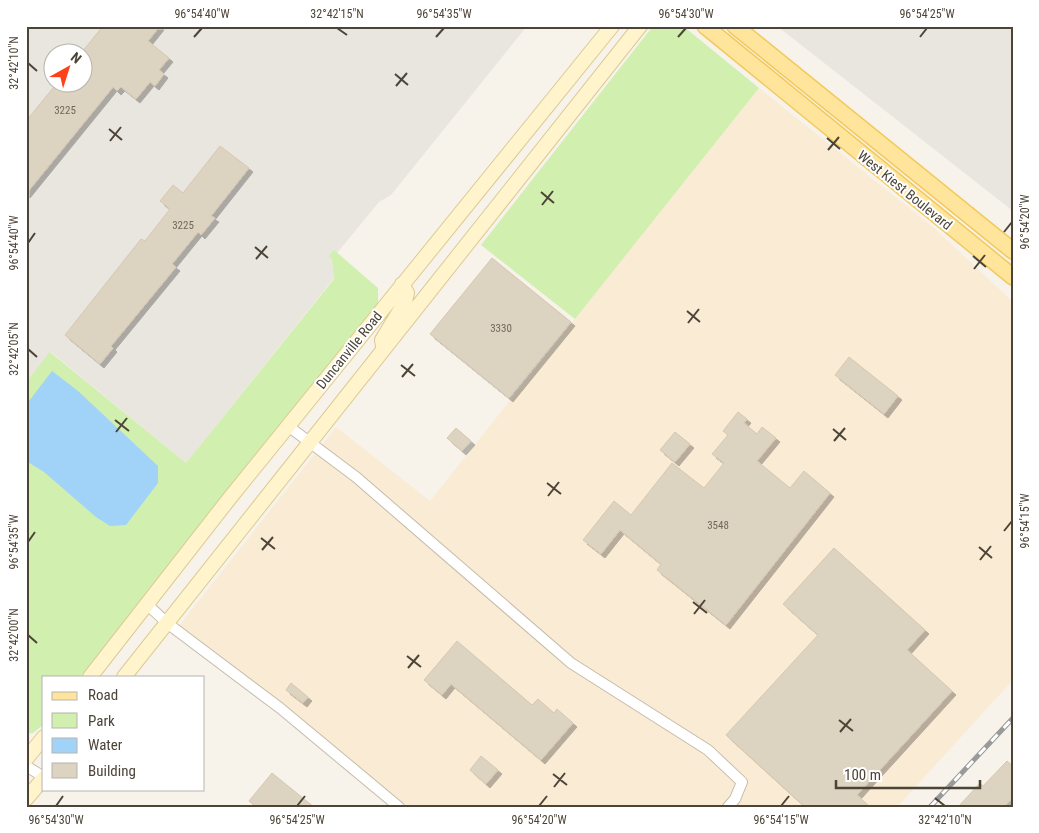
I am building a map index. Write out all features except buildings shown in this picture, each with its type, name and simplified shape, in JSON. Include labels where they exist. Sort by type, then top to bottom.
[{"type":"main road","name":"Duncanville Road","points":[[91,676],[288,426],[612,26]]},
{"type":"main road","name":"Duncanville Road","points":[[125,676],[640,26]]},
{"type":"main road","name":"West Kiest Boulevard","points":[[705,26],[1013,277]]},
{"type":"main road","name":"West Kiest Boulevard","points":[[735,26],[1013,251]]},
{"type":"main road","points":[[807,110],[819,95]]},
{"type":"main road","points":[[954,230],[966,214]]},
{"type":"main road","points":[[402,284],[425,299]]},
{"type":"main road","points":[[384,349],[382,340],[405,302],[407,293],[402,284]]},
{"type":"main road","points":[[26,759],[42,739]]},
{"type":"main road","points":[[26,799],[42,780]]},
{"type":"street","points":[[288,426],[309,444],[356,477],[571,663],[708,750],[742,782],[735,799],[728,807]]},
{"type":"street","points":[[147,604],[167,622],[280,708],[399,807]]},
{"type":"street","points":[[26,766],[42,777]]},
{"type":"shaded area","points":[[26,26],[527,26],[391,195],[379,202],[332,259],[334,278],[186,463],[51,352],[26,382]]},
{"type":"shaded area","points":[[777,26],[1013,26],[1013,211]]},
{"type":"shaded area","points":[[759,88],[933,227],[1013,302],[1013,680],[897,807],[403,807],[178,627],[336,427],[430,501]]},
{"type":"green space","points":[[653,26],[683,26],[759,88],[575,319],[481,245]]},
{"type":"green space","points":[[334,250],[378,288],[378,305],[82,676],[42,676],[42,726],[33,733],[26,734],[26,382],[50,352],[186,463],[334,279],[332,259],[329,256]]},
{"type":"water","points":[[52,371],[78,391],[158,466],[158,483],[126,525],[110,526],[96,517],[44,472],[26,461],[26,405]]},
{"type":"railway","points":[[930,807],[1013,718]]}]
